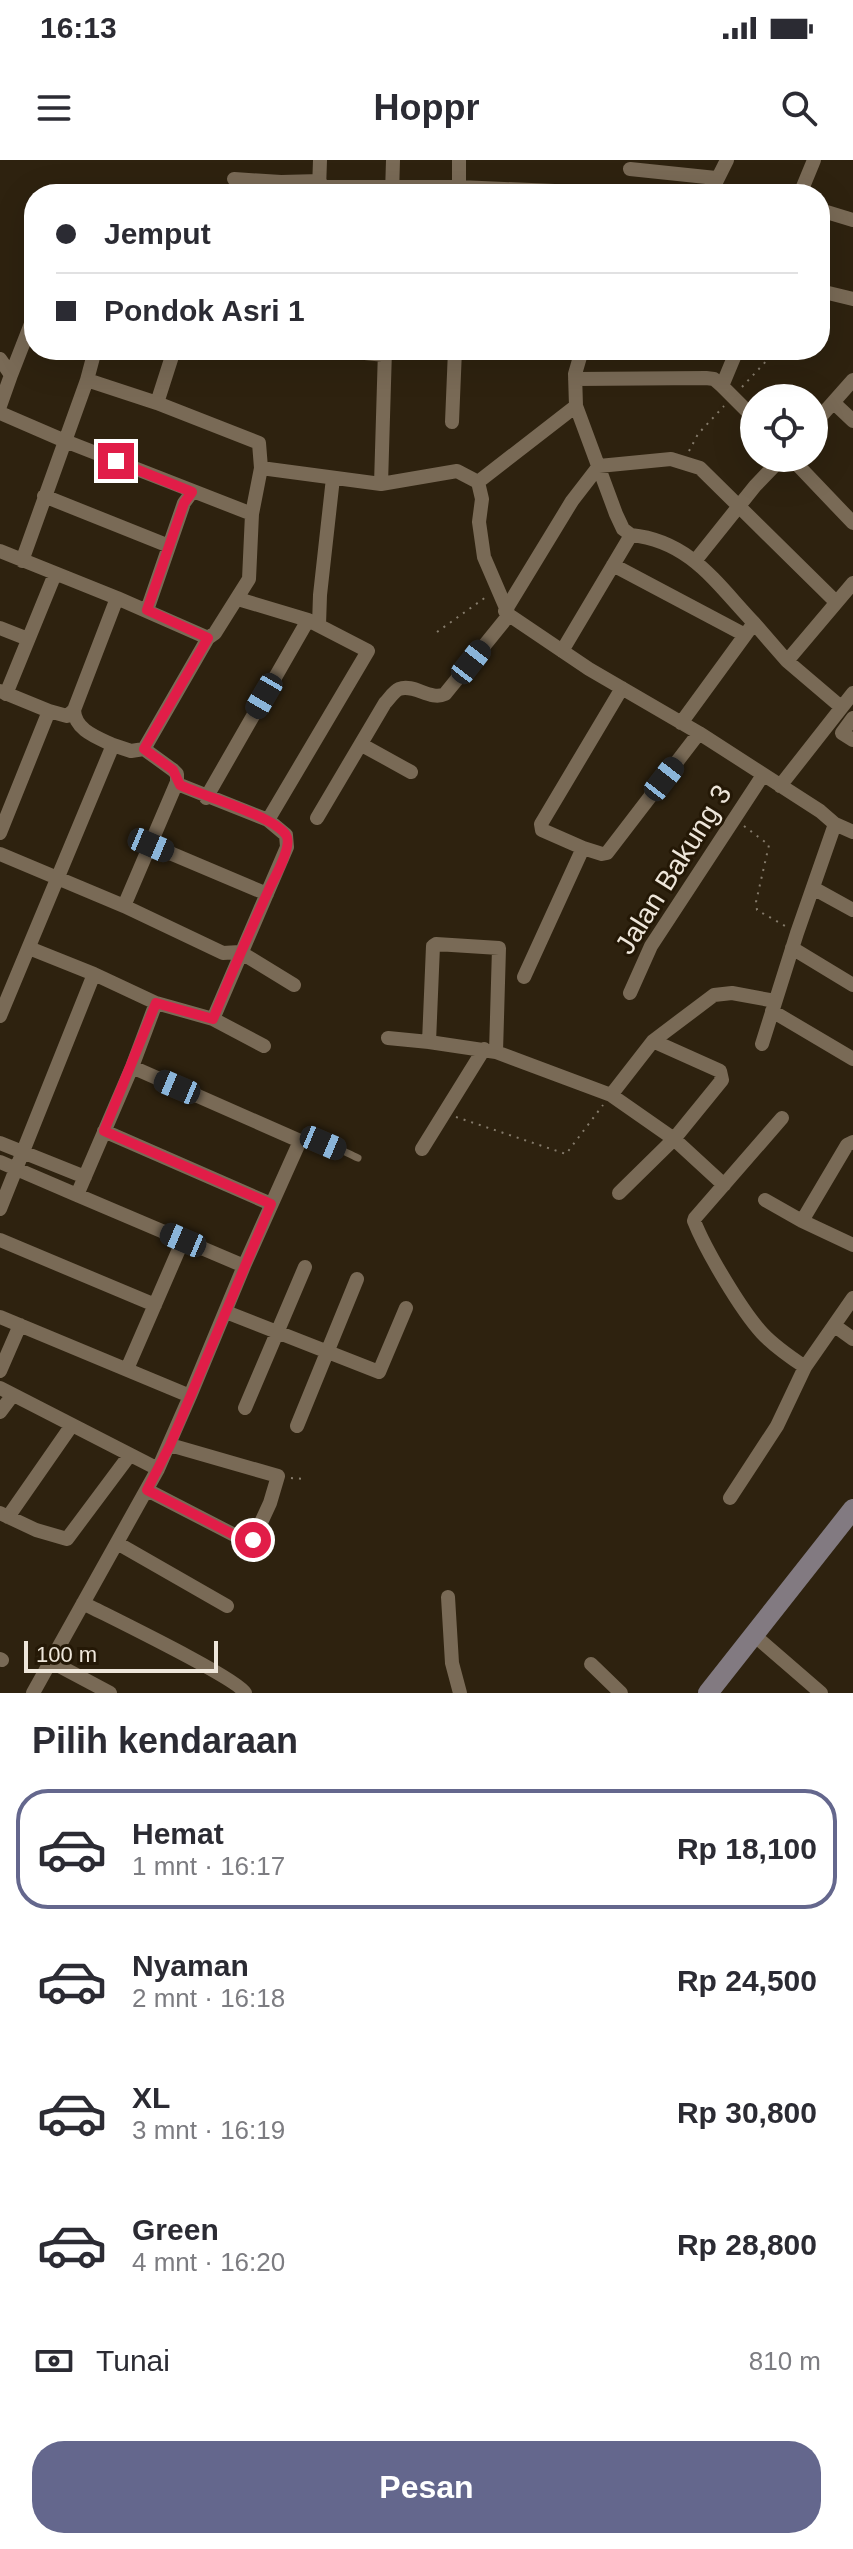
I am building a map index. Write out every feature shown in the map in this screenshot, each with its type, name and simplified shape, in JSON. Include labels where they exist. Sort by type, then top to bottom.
[{"type":"street","points":[[319,184],[320,160]]},
{"type":"street","points":[[392,184],[393,160]]},
{"type":"street","points":[[459,160],[459,184]]},
{"type":"street","points":[[714,184],[727,160]]},
{"type":"street","points":[[804,184],[814,160]]},
{"type":"street","points":[[627,184],[630,164],[716,178]]},
{"type":"street","points":[[234,179],[296,184]]},
{"type":"street","points":[[830,213],[853,220]]},
{"type":"street","points":[[830,293],[853,299]]},
{"type":"street","points":[[0,406],[24,342]]},
{"type":"street","points":[[0,359],[11,375]]},
{"type":"street","points":[[22,561],[92,360]]},
{"type":"street","points":[[157,403],[171,360]]},
{"type":"street","points":[[381,484],[385,360]]},
{"type":"street","points":[[452,422],[455,360]]},
{"type":"street","points":[[580,360],[575,379],[576,406],[623,529],[631,535],[662,540],[695,561],[750,629],[847,712]]},
{"type":"street","points":[[722,386],[733,360]]},
{"type":"street","points":[[575,379],[714,379],[740,404]]},
{"type":"street","points":[[87,380],[157,403],[259,443],[261,468],[252,514],[249,579],[215,633],[208,638],[144,749]]},
{"type":"street","points":[[828,409],[853,380]]},
{"type":"street","points":[[834,403],[853,421]]},
{"type":"street","points":[[478,482],[576,406]]},
{"type":"street","points":[[0,413],[252,514]]},
{"type":"street","points":[[317,818],[385,703],[395,692],[406,688],[437,697],[445,694],[507,613],[572,501],[599,466],[671,459],[700,468],[836,602]]},
{"type":"street","points":[[261,468],[381,484],[450,471],[466,473],[478,482],[482,499],[479,522],[484,557],[507,613],[562,651],[699,733],[820,811],[835,824],[853,832]]},
{"type":"street","points":[[695,561],[769,472]]},
{"type":"street","points":[[804,472],[853,523]]},
{"type":"street","points":[[206,798],[314,623],[333,478]]},
{"type":"street","points":[[147,610],[184,503],[192,492]]},
{"type":"street","points":[[44,496],[169,546]]},
{"type":"street","points":[[562,651],[631,535]]},
{"type":"street","points":[[0,551],[208,638]]},
{"type":"street","points":[[613,565],[750,629]]},
{"type":"street","points":[[55,574],[3,692],[67,716],[74,710]]},
{"type":"street","points":[[787,661],[853,583]]},
{"type":"street","points":[[117,598],[74,717],[80,727],[113,745],[131,751],[144,749],[177,774],[177,782],[124,906]]},
{"type":"street","points":[[238,599],[314,623],[368,651],[268,820]]},
{"type":"street","points":[[0,628],[28,639]]},
{"type":"street","points":[[681,723],[750,629]]},
{"type":"street","points":[[622,688],[541,824],[542,830],[583,848],[607,853],[699,733]]},
{"type":"street","points":[[853,693],[842,733],[853,740]]},
{"type":"street","points":[[0,833],[49,711]]},
{"type":"street","points":[[780,786],[847,712]]},
{"type":"street","points":[[0,1016],[113,745]]},
{"type":"street","points":[[362,745],[411,772]]},
{"type":"street","name":"Jalan Bakung 3","points":[[630,993],[651,946],[763,775]]},
{"type":"street","points":[[177,782],[206,798],[268,820],[288,840],[213,1019]]},
{"type":"street","points":[[762,1044],[835,824]]},
{"type":"street","points":[[151,845],[267,894]]},
{"type":"street","points":[[524,977],[583,848]]},
{"type":"street","points":[[0,854],[124,906],[223,953],[240,952],[294,985]]},
{"type":"street","points":[[813,888],[853,910]]},
{"type":"street","points":[[794,940],[853,985]]},
{"type":"street","points":[[422,1149],[490,1050],[500,950],[496,946],[440,943],[433,946],[429,1042]]},
{"type":"street","points":[[29,948],[156,1003],[213,1019],[264,1046]]},
{"type":"street","points":[[0,1209],[94,974]]},
{"type":"street","points":[[611,1095],[653,1041],[714,995],[732,993],[774,1006],[853,1059]]},
{"type":"street","points":[[77,1195],[156,1003]]},
{"type":"street","points":[[388,1038],[490,1050],[611,1095],[674,1139],[724,1185]]},
{"type":"street","points":[[619,1193],[674,1139],[721,1082],[722,1074],[653,1041]]},
{"type":"street","points":[[33,1693],[170,1445],[300,1141],[132,1067]]},
{"type":"street","points":[[782,1118],[695,1218],[696,1226],[758,1329],[805,1367]]},
{"type":"street","points":[[104,1131],[271,1204]]},
{"type":"street","points":[[802,1221],[847,1145],[853,1142]]},
{"type":"street","points":[[0,1143],[85,1177]]},
{"type":"street","points":[[0,1162],[244,1266]]},
{"type":"street","points":[[765,1200],[853,1245]]},
{"type":"street","points":[[0,1240],[155,1305]]},
{"type":"street","points":[[127,1369],[183,1240]]},
{"type":"street","points":[[245,1408],[305,1267]]},
{"type":"street","points":[[297,1426],[357,1279]]},
{"type":"street","points":[[730,1498],[777,1426],[805,1367],[853,1298]]},
{"type":"street","points":[[226,1312],[379,1372],[406,1308]]},
{"type":"street","points":[[0,1317],[190,1396]]},
{"type":"street","points":[[0,1371],[20,1325]]},
{"type":"street","points":[[835,1326],[853,1339]]},
{"type":"street","points":[[0,1412],[6,1392],[158,1469]]},
{"type":"street","points":[[72,1425],[4,1515],[61,1539],[70,1538],[129,1456]]},
{"type":"street","points":[[147,1490],[246,1541],[253,1540],[278,1476],[170,1445]]},
{"type":"street","points":[[708,1693],[853,1509]]},
{"type":"street","points":[[117,1543],[227,1606]]},
{"type":"street","points":[[448,1597],[452,1663],[460,1693]]},
{"type":"street","points":[[83,1603],[229,1679],[245,1693]]},
{"type":"street","points":[[754,1635],[821,1693]]},
{"type":"street","points":[[50,1661],[110,1693]]},
{"type":"street","points":[[591,1664],[621,1693]]},
{"type":"lane","points":[[300,1141],[323,1143],[358,1158]]},
{"type":"path","points":[[437,632],[496,590]]},
{"type":"path","points":[[734,819],[769,845],[756,902],[757,910],[794,940]]},
{"type":"path","points":[[445,1113],[566,1154],[611,1095]]},
{"type":"route","points":[[116,461],[192,492],[184,503],[147,610],[208,638],[144,749],[177,774],[180,785],[206,798],[268,820],[288,840],[282,861],[213,1019],[156,1003],[104,1131],[271,1204],[170,1445],[147,1490],[246,1541],[253,1540]]}]
